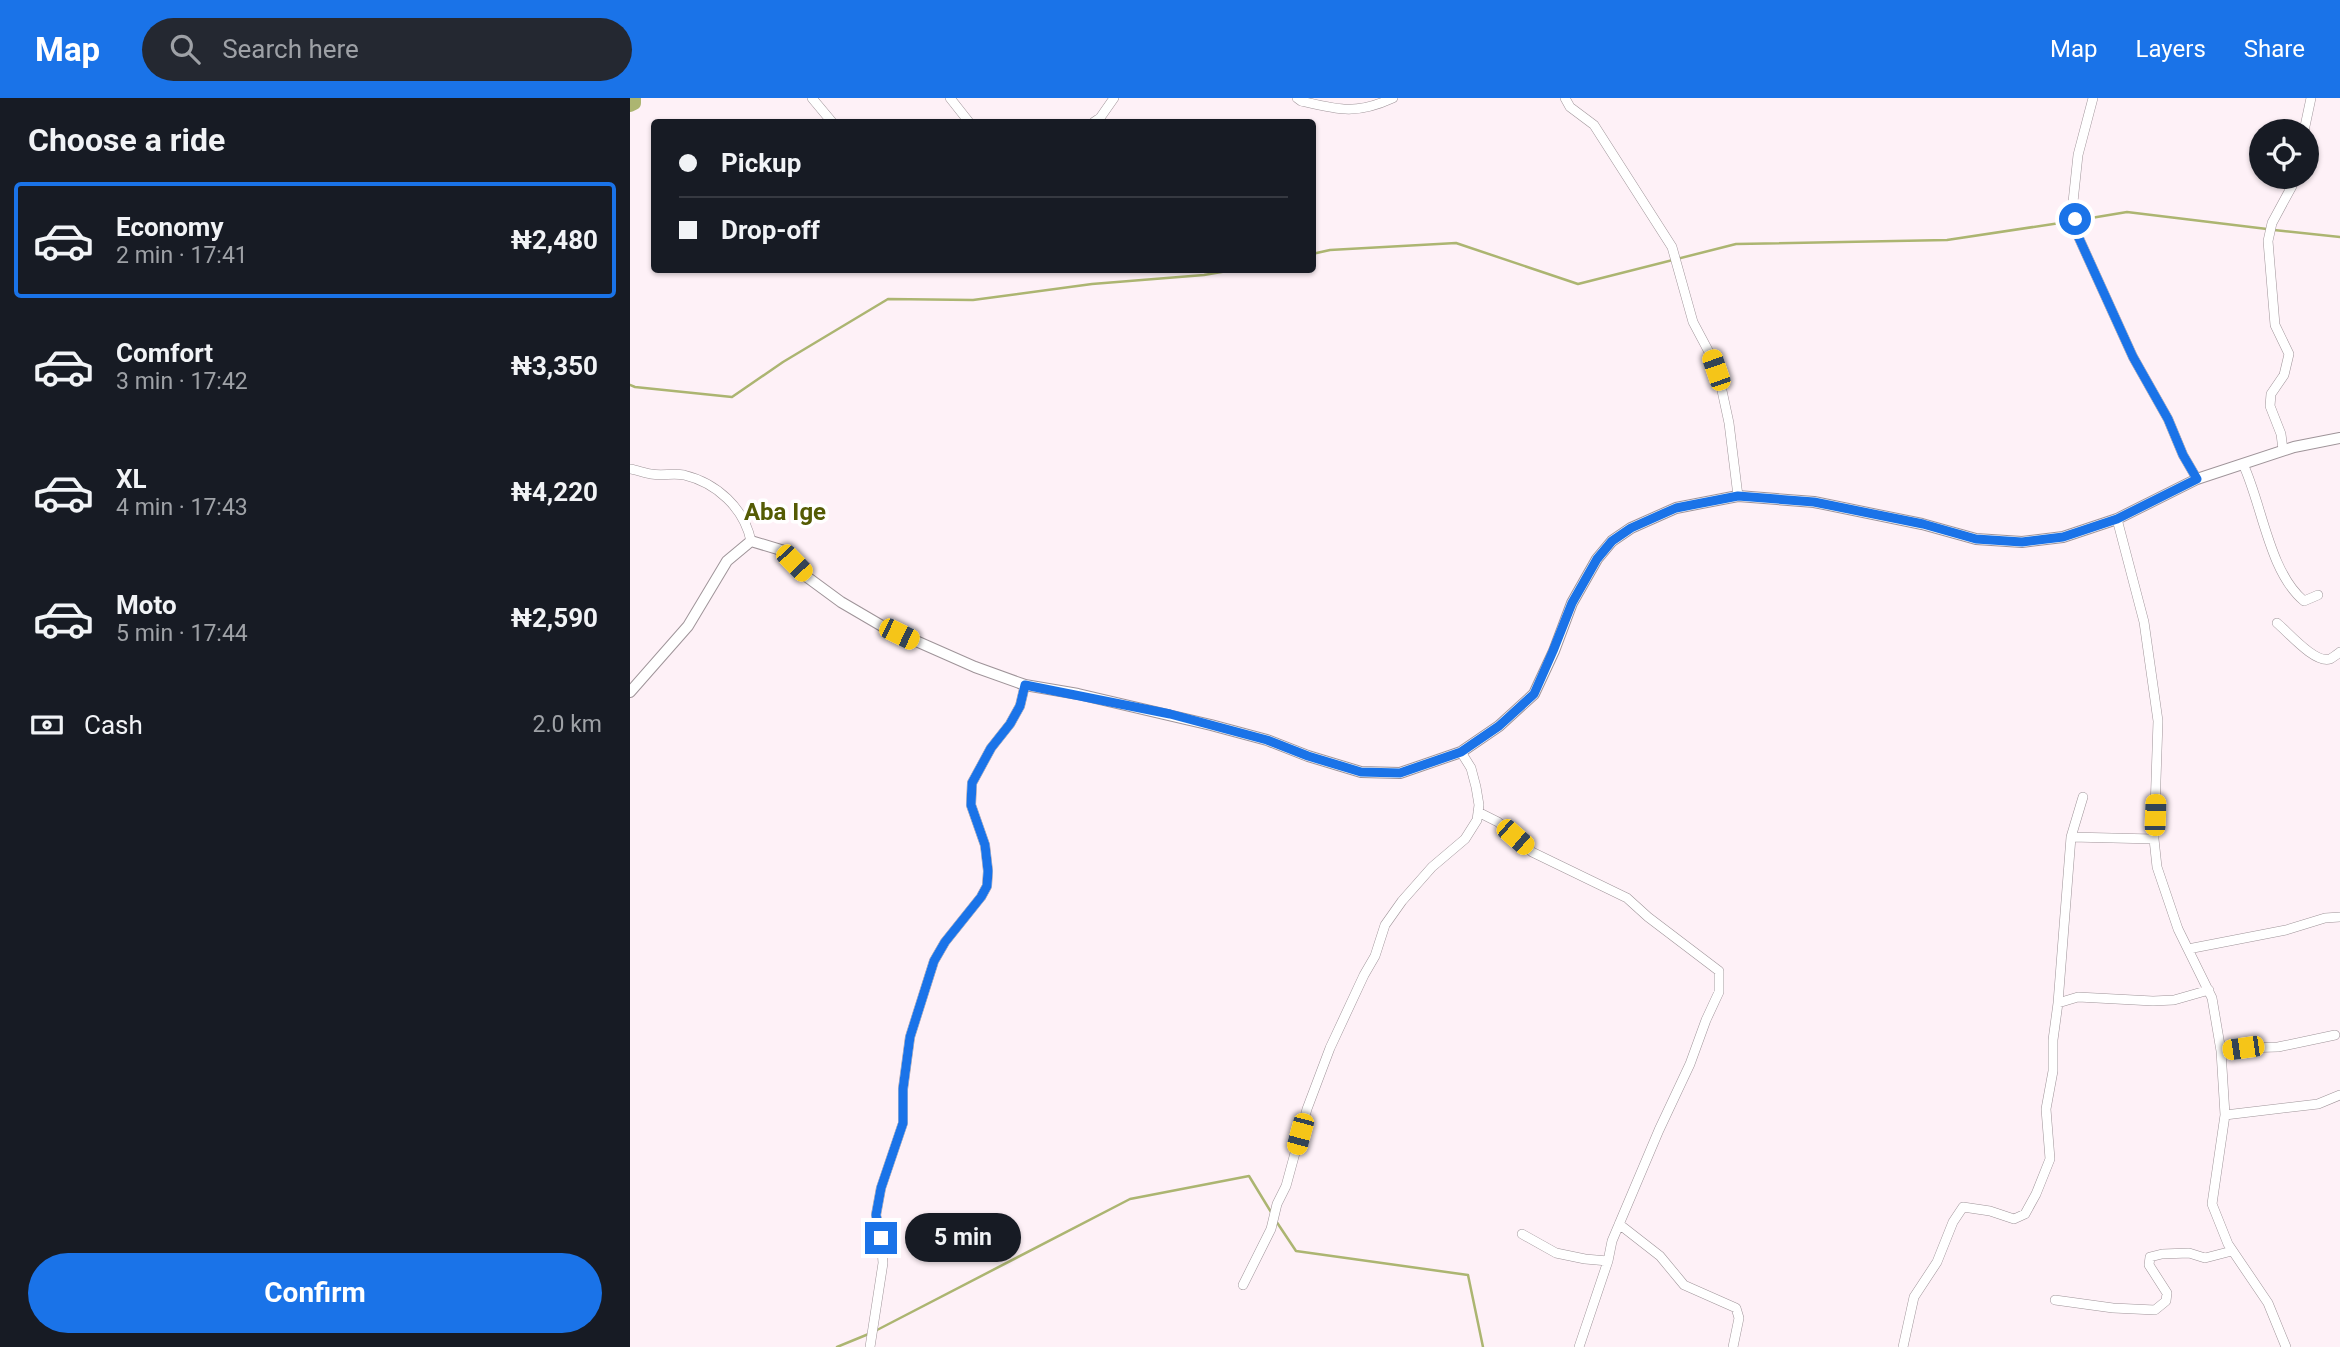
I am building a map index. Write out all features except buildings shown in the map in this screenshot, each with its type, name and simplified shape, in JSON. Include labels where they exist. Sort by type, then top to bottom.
[{"type":"street","points":[[812,98],[830,119]]},
{"type":"street","points":[[950,98],[967,119]]},
{"type":"street","points":[[1098,119],[1114,98]]},
{"type":"street","points":[[1297,98],[1339,110],[1371,108],[1393,98]]},
{"type":"street","points":[[1564,98],[1570,107],[1594,125],[1671,247],[1693,322],[1710,354],[1721,386],[1729,423],[1738,496]]},
{"type":"street","points":[[2093,98],[2078,155],[2073,202],[2078,236],[2133,357],[2168,419],[2183,455],[2197,479]]},
{"type":"street","points":[[2307,119],[2311,98]]},
{"type":"street","points":[[2283,450],[2281,434],[2270,406],[2271,394],[2284,375],[2289,354],[2275,325],[2268,241],[2272,223],[2290,189]]},
{"type":"street","points":[[751,541],[781,550],[807,577],[841,602],[882,626],[975,667],[1025,685],[1170,714],[1267,740],[1361,772],[1400,773],[1461,752],[1499,726],[1534,694],[1572,603],[1597,559],[1612,541],[1631,528],[1676,508],[1738,496],[1814,502],[1923,524],[1976,539],[2022,542],[2063,537],[2117,519],[2197,479],[2283,450],[2340,438]]},
{"type":"street","points":[[2243,464],[2254,487],[2262,524],[2293,592],[2304,601],[2318,595]]},
{"type":"street","points":[[630,469],[652,474],[683,475],[719,490],[740,512],[751,541]]},
{"type":"street","points":[[2117,519],[2144,622],[2158,721],[2154,839],[2157,867],[2178,929],[2209,990],[2221,1051],[2225,1115],[2213,1204],[2228,1244],[2268,1303],[2286,1347]]},
{"type":"street","points":[[630,692],[688,626],[727,561],[751,541]]},
{"type":"street","points":[[2277,623],[2310,653],[2331,659],[2340,652]]},
{"type":"street","points":[[870,1347],[883,1263],[876,1215],[881,1188],[903,1123],[903,1089],[910,1037],[934,961],[987,886],[985,845],[971,805],[972,783],[991,748],[1020,706],[1025,685]]},
{"type":"street","points":[[1243,1285],[1271,1228],[1277,1204],[1286,1186],[1307,1109],[1330,1048],[1375,956],[1385,925],[1432,867],[1465,839],[1477,820],[1476,787],[1471,768],[1461,752]]},
{"type":"street","points":[[1903,1347],[1914,1297],[1937,1262],[1953,1222],[1963,1207],[1990,1210],[2014,1219],[2025,1214],[2050,1159],[2046,1109],[2053,1071],[2053,1040],[2070,837],[2082,797]]},
{"type":"street","points":[[1478,812],[1498,822],[1532,852],[1627,898],[1720,971],[1719,992],[1612,1241],[1608,1261],[1579,1347]]},
{"type":"street","points":[[2070,837],[2154,839]]},
{"type":"street","points":[[2188,949],[2286,930],[2325,918],[2340,917]]},
{"type":"street","points":[[2058,1003],[2078,997],[2174,1000],[2209,990]]},
{"type":"street","points":[[2221,1051],[2278,1047],[2335,1035]]},
{"type":"street","points":[[2225,1115],[2318,1104],[2340,1095]]},
{"type":"street","points":[[1619,1224],[1660,1256],[1684,1286],[1736,1308],[1739,1318],[1733,1347]]},
{"type":"street","points":[[1522,1234],[1556,1253],[1608,1261]]},
{"type":"street","points":[[2055,1300],[2113,1308],[2155,1310],[2166,1301],[2167,1293],[2149,1265],[2150,1258],[2162,1254],[2189,1253],[2205,1258],[2232,1251]]},
{"type":"waterway","points":[[630,105],[634,103],[634,98]]},
{"type":"waterway","points":[[2079,220],[2127,212],[2267,229]]},
{"type":"waterway","points":[[1316,253],[1456,243],[1578,284],[1736,244],[1947,240],[2073,221]]},
{"type":"waterway","points":[[2274,230],[2340,237]]},
{"type":"waterway","points":[[630,385],[732,397],[783,362],[888,299],[973,300],[1092,284],[1216,273]]},
{"type":"waterway","points":[[877,1330],[1130,1199],[1249,1176],[1271,1212]]},
{"type":"waterway","points":[[1276,1221],[1296,1251],[1468,1275],[1483,1347]]},
{"type":"waterway","points":[[837,1347],[871,1333]]},
{"type":"district","name":"Aba Ige","points":[[785,512]]},
{"type":"route","points":[[881,1238],[876,1215],[881,1188],[903,1123],[903,1089],[910,1037],[934,961],[987,886],[985,845],[971,805],[972,783],[991,748],[1020,706],[1025,685],[1170,714],[1267,740],[1361,772],[1400,773],[1461,752],[1499,726],[1534,694],[1572,603],[1597,559],[1612,541],[1631,528],[1676,508],[1738,496],[1814,502],[1923,524],[1976,539],[2022,542],[2063,537],[2117,519],[2197,479],[2183,455],[2168,419],[2133,357],[2078,236],[2075,219]]}]
